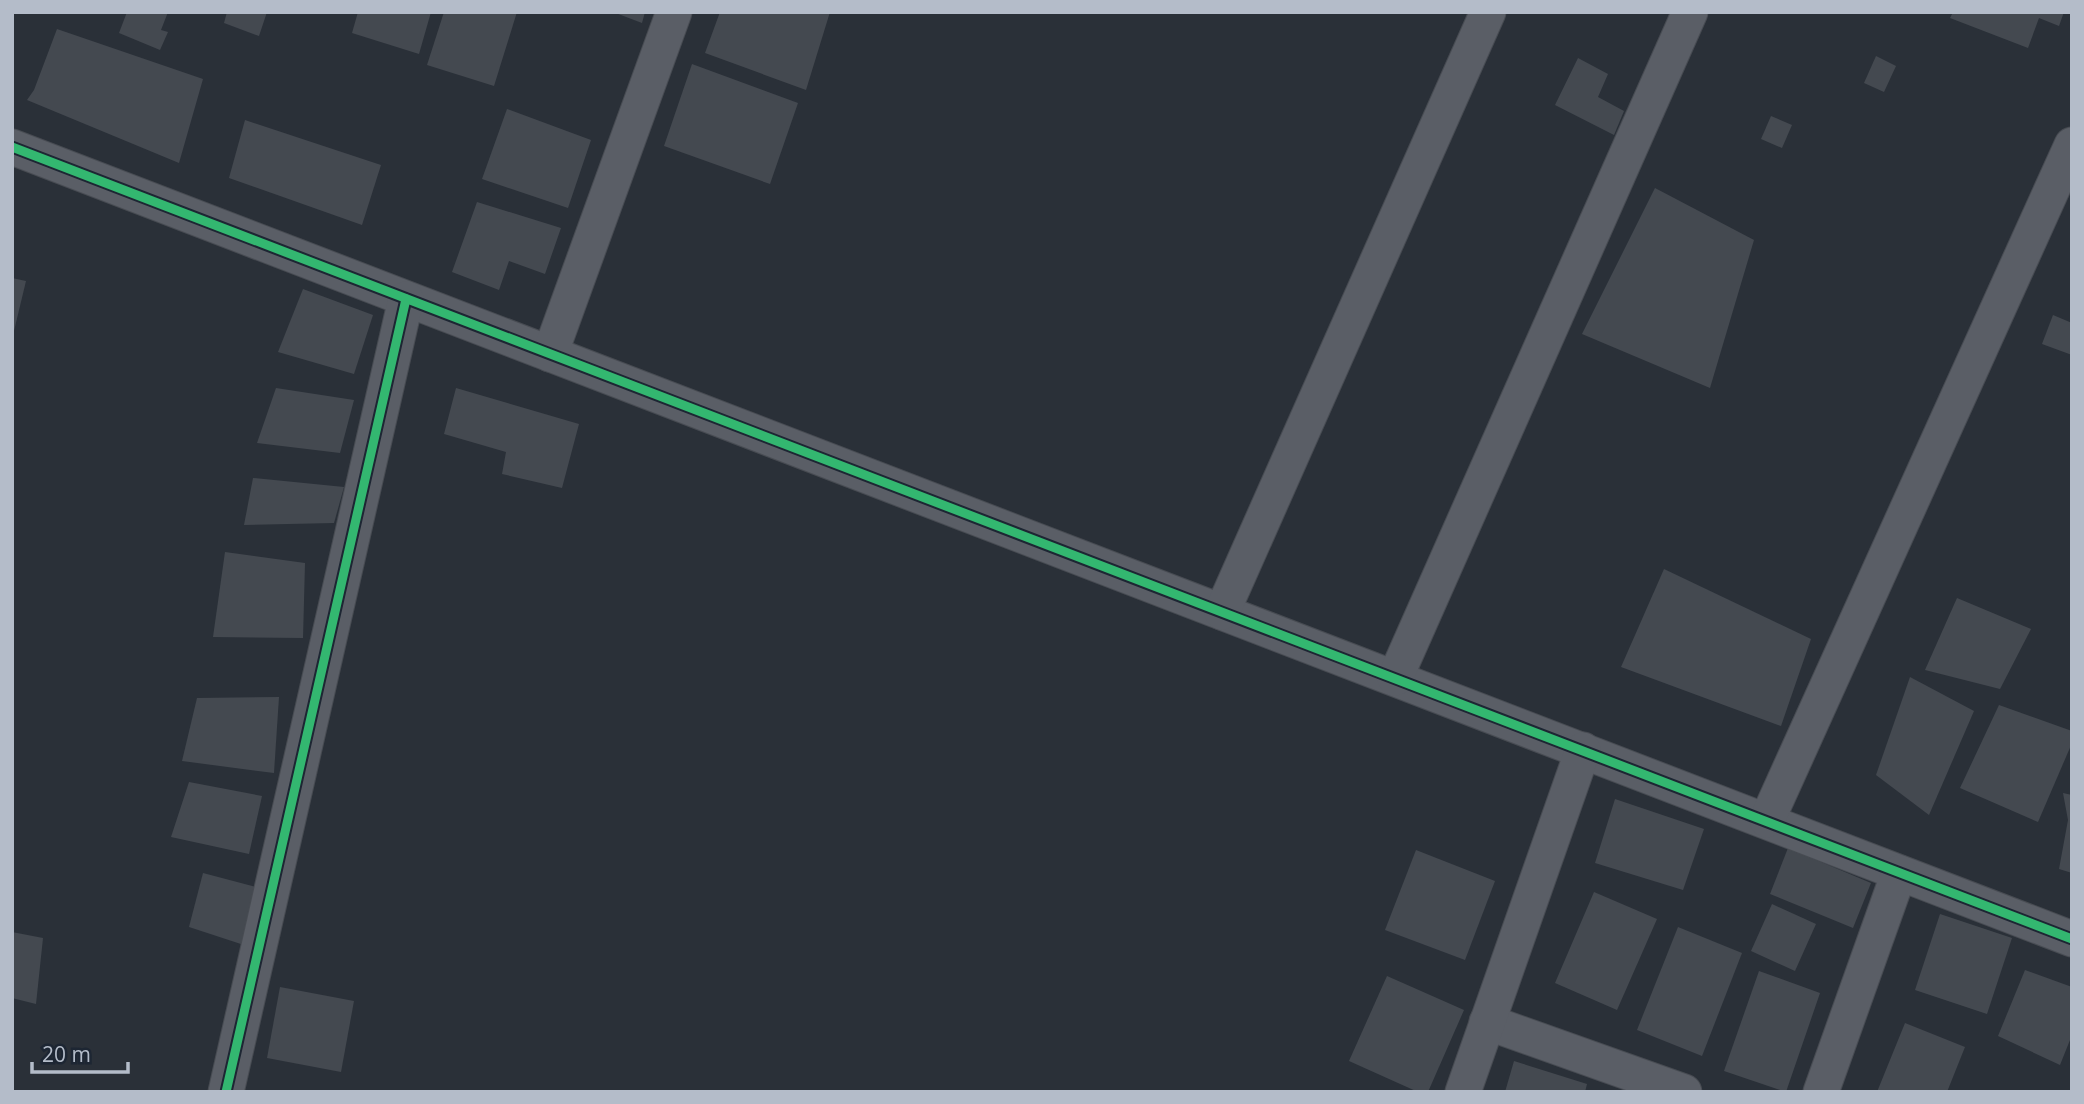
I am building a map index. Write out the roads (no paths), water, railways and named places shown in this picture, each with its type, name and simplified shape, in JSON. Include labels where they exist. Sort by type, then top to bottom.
[{"type":"street","points":[[550,354],[674,12]]},
{"type":"street","points":[[1222,612],[1489,12]]},
{"type":"street","points":[[1395,678],[1690,12]]},
{"type":"street","points":[[1767,820],[2072,145]]},
{"type":"street","points":[[12,147],[2072,939]]},
{"type":"street","points":[[226,1092],[406,299]]},
{"type":"street","points":[[1463,1092],[1583,750]]},
{"type":"street","points":[[1821,1092],[1899,873]]},
{"type":"street","points":[[1487,1022],[1684,1092]]}]
